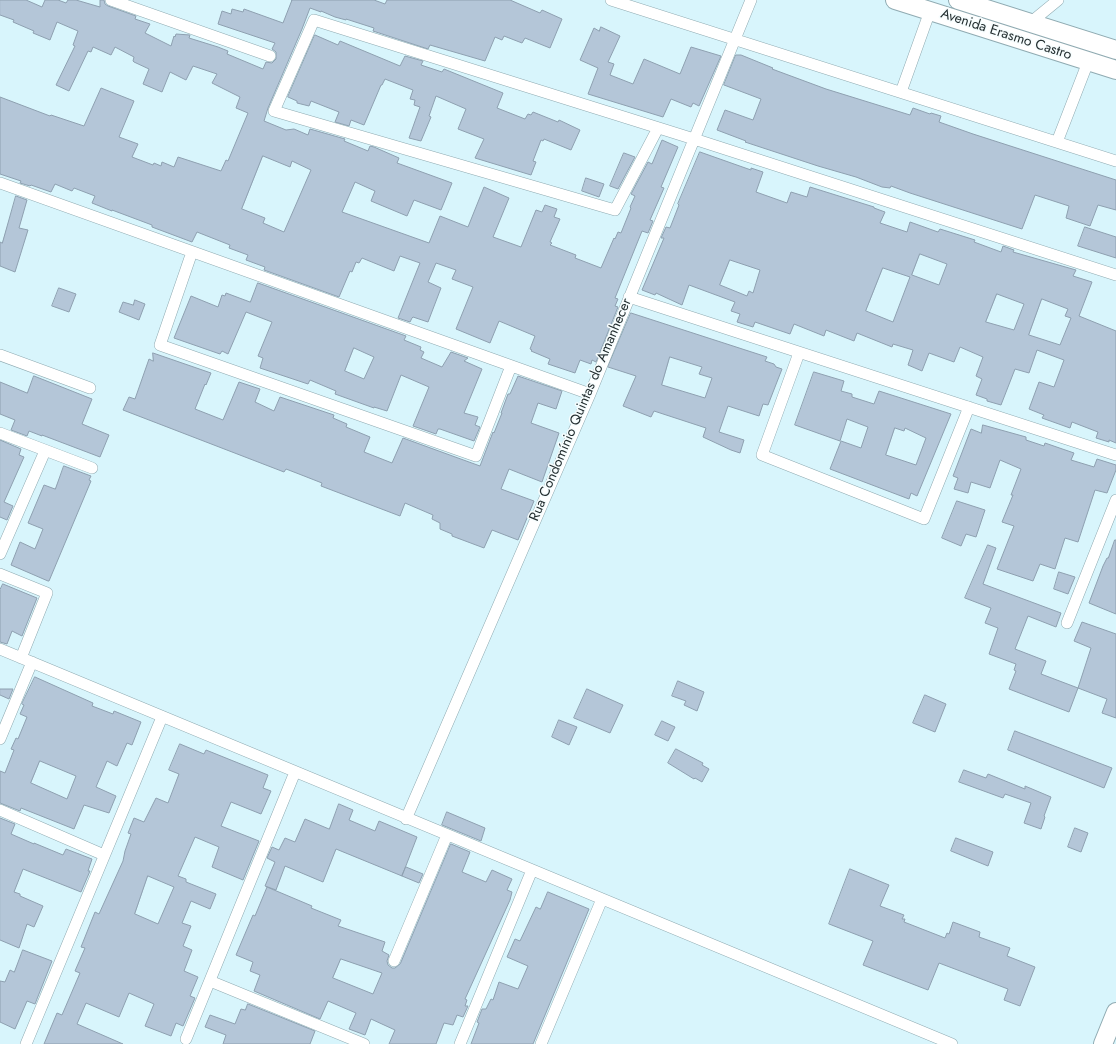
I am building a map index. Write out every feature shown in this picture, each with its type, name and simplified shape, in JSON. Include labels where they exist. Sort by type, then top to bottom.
[{"type":"main road","name":"Avenida Erasmo Castro","points":[[895,0],[1116,70]]},
{"type":"main road","name":"Avenida Erasmo Castro","points":[[958,0],[1116,50]]},
{"type":"main road","points":[[1103,1044],[1116,1012]]},
{"type":"street","points":[[111,0],[270,56]]},
{"type":"street","points":[[610,0],[1116,161]]},
{"type":"street","name":"Rua Condomínio Quintas do Amanhecer","points":[[406,818],[590,394],[751,0]]},
{"type":"street","points":[[1030,23],[1058,0]]},
{"type":"street","points":[[901,92],[930,11]]},
{"type":"street","points":[[658,128],[615,210],[274,111],[314,20],[694,139],[1116,275]]},
{"type":"street","points":[[1057,142],[1088,62]]},
{"type":"street","points":[[0,183],[590,394]]},
{"type":"street","points":[[192,252],[160,344],[476,456],[511,366]]},
{"type":"street","points":[[629,298],[1116,455]]},
{"type":"street","points":[[799,352],[762,455],[924,518],[969,408]]},
{"type":"street","points":[[0,355],[90,388]]},
{"type":"street","points":[[0,433],[92,468]]},
{"type":"street","points":[[0,554],[45,451]]},
{"type":"street","points":[[1067,624],[1116,500]]},
{"type":"street","points":[[0,574],[47,593],[21,658]]},
{"type":"street","points":[[0,649],[952,1044]]},
{"type":"street","points":[[0,739],[32,662]]},
{"type":"street","points":[[26,1044],[162,717]]},
{"type":"street","points":[[186,1039],[295,772]]},
{"type":"street","points":[[0,810],[104,855]]},
{"type":"street","points":[[394,960],[447,834]]},
{"type":"street","points":[[460,1044],[532,870]]},
{"type":"street","points":[[541,1044],[602,899]]},
{"type":"street","points":[[210,980],[364,1044]]},
{"type":"building","points":[[0,0],[26,0],[42,7],[45,0],[58,0],[66,3],[68,0],[76,0],[100,7],[100,0],[104,0],[105,4],[108,6],[136,16],[135,19],[150,24],[145,33],[171,46],[176,34],[190,35],[189,38],[228,51],[227,54],[263,69],[266,62],[272,63],[276,59],[276,52],[272,49],[275,43],[218,24],[222,11],[231,14],[232,9],[243,12],[244,9],[283,23],[292,0],[374,0],[385,4],[387,0],[510,0],[540,13],[542,10],[562,19],[550,48],[525,38],[522,43],[504,36],[502,40],[495,37],[485,61],[430,45],[428,49],[373,31],[374,28],[310,8],[264,121],[286,130],[294,129],[308,135],[310,129],[345,139],[344,141],[368,151],[370,146],[374,147],[399,158],[397,163],[452,183],[441,210],[414,200],[407,216],[371,201],[375,191],[355,182],[342,212],[429,243],[440,216],[468,227],[484,187],[509,198],[493,237],[521,247],[536,210],[542,212],[545,205],[557,209],[554,217],[560,219],[550,245],[576,255],[575,258],[601,268],[614,238],[615,239],[618,232],[621,233],[635,196],[631,194],[648,162],[652,164],[662,140],[678,147],[661,187],[664,188],[650,220],[653,221],[648,233],[642,231],[615,298],[618,299],[615,306],[618,307],[596,362],[592,360],[591,364],[580,360],[575,373],[548,364],[550,359],[531,351],[532,350],[530,349],[535,336],[499,321],[490,343],[456,329],[473,287],[452,279],[456,270],[436,263],[428,282],[441,288],[428,322],[413,317],[410,322],[398,318],[420,263],[400,256],[394,271],[362,258],[359,263],[356,262],[352,272],[350,271],[339,297],[264,270],[265,267],[246,260],[248,255],[229,248],[230,245],[197,232],[192,242],[152,227],[152,225],[92,203],[95,196],[74,188],[72,191],[55,184],[51,192],[20,183],[21,181],[0,174],[0,97],[50,116],[51,115],[84,126],[101,88],[134,101],[119,137],[138,144],[132,157],[153,165],[154,163],[161,166],[162,162],[174,167],[178,157],[221,171],[226,160],[228,161],[248,113],[236,108],[240,97],[212,83],[217,74],[193,66],[186,80],[170,72],[162,92],[143,84],[149,69],[134,62],[134,57],[115,47],[111,55],[93,47],[91,52],[88,51],[69,91],[56,85],[75,46],[73,45],[78,31],[57,22],[50,40],[13,22],[14,20],[0,15]],"holes":[[[263,156],[290,167],[292,161],[311,170],[284,232],[263,223],[265,218],[242,209]]]},
{"type":"building","points":[[601,27],[620,36],[608,62],[614,64],[610,75],[633,84],[644,59],[680,74],[691,47],[721,56],[699,106],[693,103],[691,107],[671,99],[663,117],[588,94],[598,68],[580,60],[594,28],[599,31]]},
{"type":"building","points":[[315,35],[338,45],[340,41],[400,66],[405,56],[423,61],[421,65],[442,72],[444,69],[503,93],[497,108],[525,119],[528,114],[531,115],[533,112],[558,122],[559,120],[580,130],[571,150],[544,139],[543,141],[541,140],[533,161],[536,162],[531,175],[475,158],[484,139],[458,129],[466,109],[436,96],[429,116],[431,117],[421,141],[409,138],[420,107],[414,105],[415,100],[410,99],[413,90],[385,79],[364,125],[351,120],[349,126],[335,122],[339,112],[311,101],[309,106],[297,103],[297,101],[288,97]]},
{"type":"building","points":[[736,55],[741,55],[773,68],[772,69],[826,89],[910,115],[913,108],[941,116],[939,122],[1116,180],[1116,210],[1098,205],[1090,226],[1066,218],[1069,206],[1035,195],[1022,229],[891,186],[890,188],[882,187],[856,177],[745,142],[746,141],[717,130],[725,110],[753,120],[761,99],[724,85]]},
{"type":"building","points":[[700,152],[751,170],[751,168],[763,172],[756,192],[787,203],[791,192],[807,197],[810,187],[874,207],[885,212],[880,223],[907,232],[910,222],[938,232],[940,229],[975,240],[974,242],[1001,252],[1003,246],[1014,250],[1013,252],[1076,270],[1073,276],[1092,282],[1079,316],[1116,331],[1116,443],[1109,440],[1109,442],[1096,438],[1098,432],[1072,422],[1070,428],[1042,418],[1044,415],[1029,409],[1039,382],[1054,387],[1064,360],[1037,350],[1029,373],[1015,369],[1001,405],[987,401],[987,399],[976,395],[982,379],[976,376],[983,357],[960,347],[954,362],[929,353],[922,371],[908,365],[913,350],[893,344],[892,347],[857,333],[854,341],[826,330],[824,336],[794,324],[790,334],[755,322],[753,327],[737,322],[740,314],[731,311],[735,302],[689,285],[682,305],[656,293],[655,295],[642,290],[664,238],[661,238],[666,227],[670,228],[679,205],[678,204]],"holes":[[[920,254],[947,264],[939,285],[912,275]],[[730,260],[760,270],[753,293],[749,291],[747,296],[720,285]],[[883,268],[910,277],[893,322],[866,311]],[[997,294],[1024,304],[1014,330],[986,322]],[[1042,299],[1068,309],[1065,316],[1071,318],[1060,345],[1029,335]]]},
{"type":"building","points":[[624,153],[635,157],[618,189],[610,186]]},
{"type":"building","points":[[586,178],[604,184],[599,197],[582,191]]},
{"type":"building","points":[[16,196],[27,200],[19,228],[28,230],[15,272],[0,266],[0,242],[2,243]]},
{"type":"building","points":[[1085,227],[1116,237],[1116,258],[1078,246]]},
{"type":"building","points":[[258,283],[406,336],[404,340],[421,347],[420,350],[424,352],[421,358],[442,367],[451,352],[468,358],[464,361],[482,369],[464,413],[478,417],[475,425],[480,427],[474,441],[440,429],[438,429],[436,434],[413,426],[429,387],[401,375],[387,411],[335,394],[336,391],[310,380],[308,384],[260,368],[263,358],[258,356],[272,322],[246,312],[228,354],[222,351],[220,354],[174,338],[191,296],[218,307],[222,295],[225,296],[226,293],[250,302]],"holes":[[[354,348],[374,357],[364,379],[345,371]]]},
{"type":"building","points":[[59,288],[76,294],[69,312],[52,306]]},
{"type":"building","points":[[135,300],[145,304],[139,320],[119,312],[123,302],[133,305]]},
{"type":"building","points":[[631,313],[767,357],[765,361],[782,369],[768,405],[763,404],[759,416],[728,406],[719,432],[744,440],[740,453],[703,437],[706,428],[654,411],[651,417],[623,406],[636,376],[608,367]],"holes":[[[670,357],[702,367],[699,374],[712,378],[705,398],[662,385]]]},
{"type":"building","points":[[153,353],[211,373],[195,409],[223,420],[239,382],[260,389],[255,402],[274,411],[280,397],[334,415],[333,418],[347,424],[346,427],[370,437],[364,452],[392,463],[403,438],[480,466],[502,413],[508,394],[510,394],[518,376],[562,391],[556,409],[538,403],[531,423],[559,433],[542,482],[509,469],[501,489],[534,501],[518,540],[492,530],[484,548],[452,536],[452,534],[440,529],[440,523],[432,519],[433,515],[405,503],[400,516],[321,486],[322,483],[286,469],[284,472],[123,410],[129,397],[135,399],[149,359],[153,361]]},
{"type":"building","points":[[814,372],[844,381],[841,391],[852,394],[852,397],[874,404],[879,391],[951,414],[917,496],[911,493],[909,499],[830,469],[841,441],[861,448],[868,427],[847,419],[840,441],[795,425]],"holes":[[[895,428],[904,431],[905,428],[926,438],[916,465],[886,455]]]},
{"type":"building","points":[[34,376],[92,399],[82,424],[109,435],[100,457],[29,431],[27,436],[11,430],[15,420],[0,414],[0,382],[27,393]]},
{"type":"building","points":[[983,425],[1026,437],[1026,440],[1044,446],[1045,443],[1074,453],[1071,460],[1094,467],[1097,459],[1116,465],[1116,470],[1107,493],[1095,490],[1078,542],[1065,538],[1055,569],[1040,564],[1033,581],[997,569],[1014,526],[1002,522],[1013,495],[1011,495],[1021,469],[1000,460],[990,488],[971,482],[968,493],[954,489],[958,478],[953,476],[971,429],[981,433]]},
{"type":"building","points":[[0,440],[21,449],[19,455],[24,457],[4,502],[13,506],[7,520],[0,517]]},
{"type":"building","points":[[64,466],[91,476],[89,480],[91,481],[48,581],[11,565],[20,542],[35,549],[43,529],[28,523],[44,485],[55,489]]},
{"type":"building","points":[[957,501],[985,510],[976,537],[966,534],[961,546],[942,538]]},
{"type":"building","points":[[1116,540],[1116,614],[1089,603]]},
{"type":"building","points":[[988,545],[996,548],[983,584],[1061,613],[1056,627],[1028,616],[1015,649],[1046,661],[1041,674],[1078,688],[1069,712],[1009,689],[1016,671],[1014,670],[1016,664],[989,654],[998,628],[985,623],[991,608],[965,598]]},
{"type":"building","points":[[1059,572],[1075,577],[1068,594],[1054,589]]},
{"type":"building","points":[[3,584],[37,598],[22,636],[12,631],[7,644],[0,642],[0,590]]},
{"type":"building","points":[[1082,622],[1116,634],[1116,718],[1102,713],[1107,699],[1078,688],[1091,648],[1074,641]]},
{"type":"building","points":[[35,677],[93,703],[92,706],[113,714],[114,711],[141,722],[132,745],[127,743],[117,766],[107,761],[96,787],[116,796],[109,813],[84,805],[74,829],[21,808],[20,811],[0,803],[0,771],[5,773],[14,750],[11,749],[16,738],[18,739],[27,717],[20,714],[24,705],[22,704]],"holes":[[[40,761],[76,776],[67,799],[31,783]]]},
{"type":"building","points":[[678,681],[704,692],[697,711],[684,705],[686,701],[672,696]]},
{"type":"building","points":[[0,689],[13,689],[9,699],[0,695]]},
{"type":"building","points":[[587,689],[623,705],[610,733],[574,718]]},
{"type":"building","points":[[925,695],[946,704],[935,732],[913,723]]},
{"type":"building","points":[[559,720],[577,727],[569,745],[552,737]]},
{"type":"building","points":[[662,721],[675,727],[668,741],[655,735]]},
{"type":"building","points":[[1015,731],[1112,768],[1104,788],[1008,750]]},
{"type":"building","points":[[180,744],[204,754],[206,750],[268,775],[263,788],[271,791],[261,814],[231,802],[221,826],[259,841],[243,880],[212,867],[219,847],[195,837],[178,876],[186,879],[186,882],[216,894],[210,909],[191,901],[182,923],[191,926],[183,946],[192,950],[184,971],[198,977],[190,996],[195,998],[183,1026],[176,1023],[171,1036],[145,1026],[154,1004],[129,993],[119,1017],[86,1003],[77,1024],[123,1044],[44,1044],[57,1013],[62,1015],[80,973],[75,971],[85,948],[81,947],[95,912],[99,914],[123,861],[131,834],[128,833],[134,818],[144,822],[156,798],[168,803],[179,774],[169,770]],"holes":[[[148,876],[174,887],[158,924],[135,914]]]},
{"type":"building","points":[[676,749],[703,763],[702,765],[709,769],[702,782],[695,778],[694,779],[668,763]]},
{"type":"building","points":[[964,770],[986,778],[988,774],[1025,789],[1025,786],[1051,797],[1041,829],[1024,823],[1031,803],[1005,794],[1003,798],[959,782]]},
{"type":"building","points":[[339,804],[353,810],[349,820],[375,831],[379,821],[417,837],[402,876],[336,849],[323,882],[285,866],[276,890],[265,886],[275,862],[267,858],[272,847],[279,850],[285,838],[295,842],[305,819],[329,829]]},
{"type":"building","points":[[447,812],[485,828],[481,841],[442,825]]},
{"type":"building","points":[[0,818],[15,824],[11,834],[63,855],[66,849],[92,859],[88,871],[90,871],[81,892],[23,869],[14,892],[43,906],[34,927],[27,924],[19,948],[0,940]]},
{"type":"building","points":[[1075,828],[1088,833],[1081,852],[1068,847]]},
{"type":"building","points":[[956,838],[993,852],[988,866],[951,851]]},
{"type":"building","points":[[451,844],[470,852],[462,872],[486,882],[492,870],[512,879],[507,890],[512,892],[510,900],[465,999],[467,1000],[465,1006],[468,1006],[463,1017],[457,1015],[453,1025],[444,1023],[436,1044],[389,1044],[395,1030],[371,1019],[365,1035],[349,1029],[356,1013],[328,1001],[320,1019],[254,991],[260,975],[250,971],[253,962],[236,955],[267,887],[312,906],[311,908],[341,920],[338,926],[385,942],[382,951],[389,955],[387,961],[388,965],[395,968],[400,964]],"holes":[[[341,959],[382,973],[373,994],[333,978]]]},
{"type":"building","points":[[406,867],[423,874],[419,883],[402,876]]},
{"type":"building","points":[[850,869],[889,885],[880,906],[904,915],[902,919],[905,919],[904,922],[945,938],[947,933],[949,934],[953,922],[980,932],[979,937],[1010,948],[1007,956],[1035,967],[1020,1006],[1004,1000],[1008,989],[939,963],[928,990],[863,965],[873,941],[829,924]]},
{"type":"building","points":[[548,892],[589,909],[533,1044],[471,1044],[479,1023],[477,1022],[482,1009],[486,1009],[491,999],[493,1000],[499,982],[518,989],[528,966],[507,957],[515,939],[520,941],[536,907],[540,909]]},
{"type":"building","points":[[23,950],[52,961],[35,1004],[27,1001],[15,1029],[0,1022],[0,981],[5,982],[10,970],[14,972]]},
{"type":"building","points":[[248,1004],[315,1031],[310,1044],[223,1044],[226,1035],[205,1027],[210,1015],[235,1024],[241,1009],[245,1010]]}]
